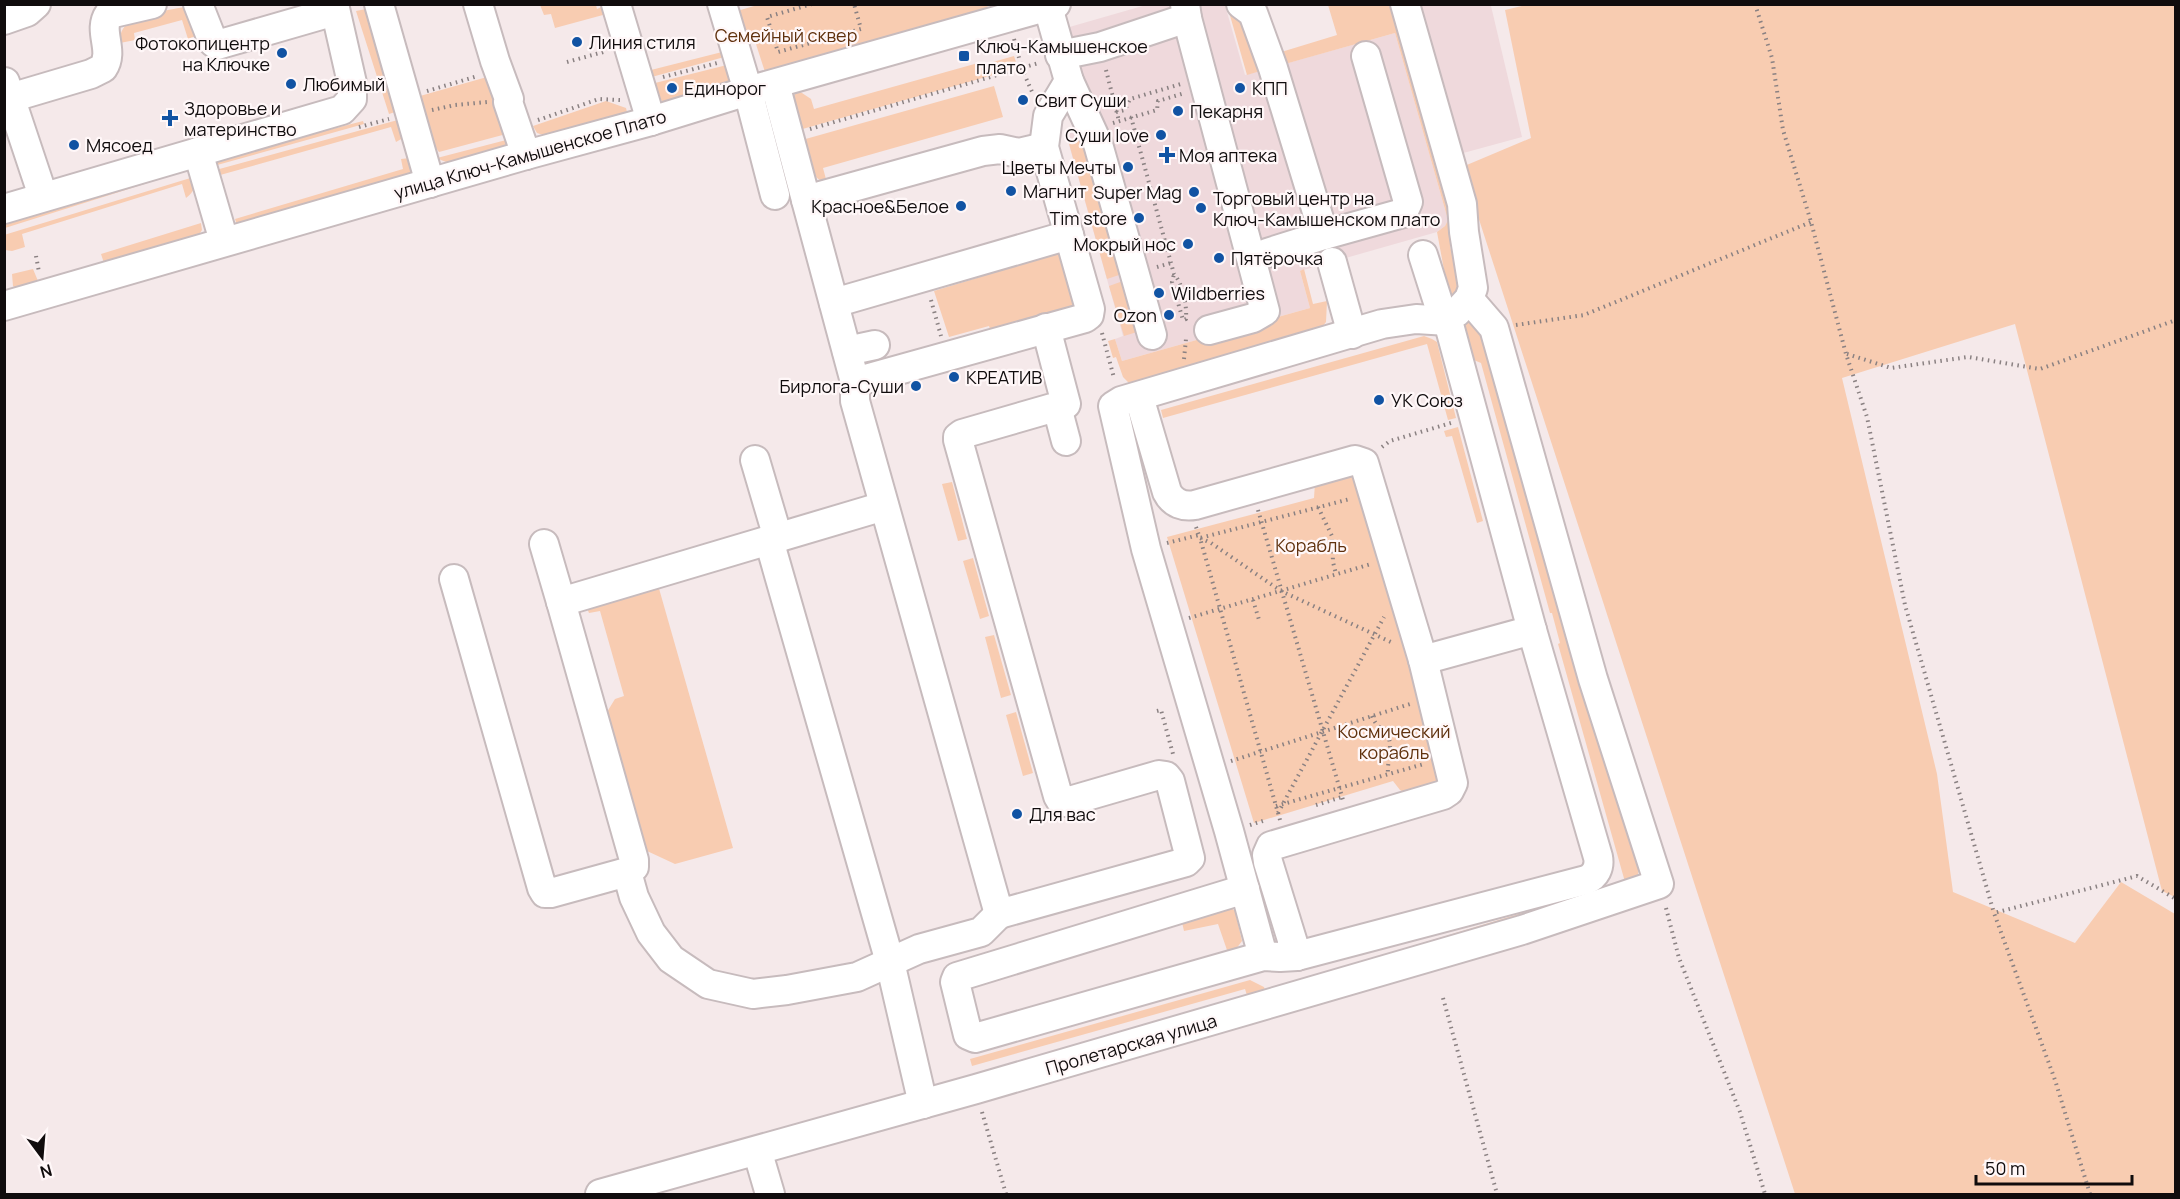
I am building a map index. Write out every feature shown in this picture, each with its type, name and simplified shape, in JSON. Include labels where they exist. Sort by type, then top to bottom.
[{"type":"street","points":[[4,20],[27,12],[36,4]]},
{"type":"street","points":[[44,196],[7,90],[91,74],[103,68],[109,52],[104,28],[109,14],[152,4]]},
{"type":"street","points":[[4,209],[342,110],[348,105],[353,95],[352,83],[335,8],[217,45],[213,42],[198,4]]},
{"type":"street","points":[[379,4],[430,183]]},
{"type":"street","points":[[478,4],[521,144]]},
{"type":"street","points":[[616,4],[651,121]]},
{"type":"street","points":[[722,4],[776,195]]},
{"type":"street","points":[[1241,4],[1253,14],[1273,68],[1324,235]]},
{"type":"street","points":[[1263,956],[1146,549],[1112,408],[1115,404],[1130,399],[1382,324],[1416,319],[1446,321],[1469,299],[1473,288],[1462,204],[1405,4]]},
{"type":"street","points":[[1052,6],[1064,68],[1098,144],[1152,335]]},
{"type":"street","name":"улица Ключ-Камышенское Плато","points":[[5,305],[430,183],[521,144],[651,121],[748,91],[1052,6]]},
{"type":"street","points":[[855,382],[1089,315],[1090,309],[1044,147],[1048,116],[1064,68],[1100,47],[1186,11],[1265,310],[1253,318],[1196,325]]},
{"type":"street","points":[[1267,253],[1403,213],[1408,201],[1366,56]]},
{"type":"street","points":[[775,84],[855,382],[855,401],[999,914]]},
{"type":"street","points":[[806,200],[983,151],[1000,150],[1019,153],[1044,147]]},
{"type":"street","points":[[198,152],[224,241]]},
{"type":"street","points":[[834,303],[1069,235]]},
{"type":"street","points":[[1245,889],[957,977],[955,982],[967,1033],[970,1038],[975,1038],[1263,956],[1296,956],[1586,880],[1595,874],[1599,865],[1474,416],[1446,321],[1423,255]]},
{"type":"street","points":[[1332,262],[1352,334]]},
{"type":"street","points":[[1469,299],[1494,328],[1593,679],[1659,884]]},
{"type":"street","points":[[627,872],[634,897],[651,933],[671,959],[708,984],[753,994],[857,977],[919,950],[981,932],[999,914],[1186,862],[1190,858],[1170,781],[1166,776],[1066,802],[1061,801],[1058,796],[958,440],[962,434],[1064,406],[1067,401],[1046,328]]},
{"type":"street","points":[[847,351],[875,345]]},
{"type":"street","points":[[1130,399],[1167,492],[1174,501],[1189,506],[1355,460],[1364,463],[1393,557],[1423,660],[1453,779],[1452,787],[1443,795],[1348,824],[1282,827],[1271,846],[1267,859],[1296,956]]},
{"type":"street","points":[[1057,407],[1066,441]]},
{"type":"street","points":[[755,460],[774,539],[890,962],[923,1104]]},
{"type":"street","points":[[561,602],[884,506]]},
{"type":"street","points":[[454,579],[542,888],[545,892],[551,893],[627,872],[634,867],[634,860],[544,543]]},
{"type":"street","points":[[1423,660],[1532,630]]},
{"type":"street","name":"Пролетарская улица","points":[[600,1194],[923,1104],[1511,933],[1659,884]]},
{"type":"street","points":[[760,1160],[770,1194]]},
{"type":"path","points":[[812,4],[767,17],[778,52],[861,29],[854,4]]},
{"type":"path","points":[[1755,4],[1772,58],[1783,130],[1811,222],[1846,354],[1867,417],[1905,605],[1994,913],[2055,1080],[2090,1194]]},
{"type":"path","points":[[1000,21],[1031,92],[1048,116]]},
{"type":"path","points":[[567,62],[628,46]]},
{"type":"path","points":[[1100,47],[1119,121],[1157,110],[1158,101],[1178,95],[1204,82]]},
{"type":"path","points":[[521,144],[534,122],[599,99],[617,101],[641,88],[737,57]]},
{"type":"path","points":[[789,135],[1022,69],[1064,68]]},
{"type":"path","points":[[408,106],[498,70]]},
{"type":"path","points":[[1116,112],[1125,110],[1130,99],[1175,86],[1204,82]]},
{"type":"path","points":[[1175,86],[1178,95]]},
{"type":"path","points":[[1159,91],[1161,100]]},
{"type":"path","points":[[408,106],[508,102]]},
{"type":"path","points":[[1131,117],[1174,274],[1172,282],[1196,325]]},
{"type":"path","points":[[1494,328],[1584,315],[1811,222]]},
{"type":"path","points":[[36,256],[40,276]]},
{"type":"path","points":[[1174,274],[1179,279],[1187,312],[1186,319],[1196,325]]},
{"type":"path","points":[[924,276],[947,357]]},
{"type":"path","points":[[1089,315],[1099,320],[1130,399]]},
{"type":"path","points":[[1846,354],[1891,368],[1968,357],[2040,369],[2175,320]]},
{"type":"path","points":[[1178,386],[1187,343],[1196,325]]},
{"type":"path","points":[[1364,463],[1390,441],[1474,416]]},
{"type":"path","points":[[1251,489],[1348,824]]},
{"type":"path","points":[[1174,542],[1261,523],[1356,498]]},
{"type":"path","points":[[1189,506],[1282,827]]},
{"type":"path","points":[[1318,507],[1332,536],[1336,574]]},
{"type":"path","points":[[1199,536],[1281,591],[1400,646],[1397,636]]},
{"type":"path","points":[[1168,625],[1393,557]]},
{"type":"path","points":[[1282,827],[1285,803],[1322,731],[1392,603],[1404,595]]},
{"type":"path","points":[[1253,600],[1260,622]]},
{"type":"path","points":[[1210,768],[1432,698]]},
{"type":"path","points":[[1157,711],[1161,710],[1176,768],[1166,776]]},
{"type":"path","points":[[1372,716],[1376,727],[1385,732],[1390,741],[1388,774]]},
{"type":"path","points":[[1276,806],[1426,763],[1430,758]]},
{"type":"path","points":[[1994,913],[2137,876],[2175,899]]},
{"type":"path","points":[[1659,884],[1679,958],[1740,1112],[1765,1194]]},
{"type":"path","points":[[1443,998],[1497,1194]]},
{"type":"path","points":[[975,1089],[1006,1194]]},
{"type":"shaded area","points":[[1146,5],[1225,5],[1245,75],[1395,33],[1448,220],[1445,226],[1437,232],[1300,271],[1310,308],[1122,361],[1115,339],[1123,336],[1066,134],[1093,127],[1066,28]]},
{"type":"shaded area","points":[[1401,5],[1493,5],[1491,6],[1522,137],[1445,158]]},
{"type":"green space","name":"Семейный сквер","points":[[761,4],[987,4],[988,8],[765,72],[754,38],[744,40],[737,11]]},
{"type":"green space","points":[[365,5],[372,5],[401,110],[389,114],[356,11],[366,9]]},
{"type":"green space","points":[[540,5],[596,5],[597,9],[606,5],[614,12],[555,28],[551,14],[544,15]]},
{"type":"green space","points":[[1227,5],[1243,14],[1267,69],[1247,75]]},
{"type":"green space","points":[[1328,5],[1390,5],[1451,218],[1450,247],[1462,289],[1453,300],[1445,275],[1437,232],[1445,226],[1448,220],[1395,33],[1285,64],[1278,53],[1337,35]]},
{"type":"green space","points":[[1526,5],[2175,5],[2175,897],[2162,891],[2015,324],[1842,378],[1937,774],[1953,892],[2075,943],[2121,882],[2175,914],[2175,1194],[1795,1194],[1462,167],[1531,138],[1505,10]]},
{"type":"green space","points":[[186,7],[204,33],[188,39],[182,20],[134,33],[135,40],[120,43],[122,31],[130,22],[141,17]]},
{"type":"green space","points":[[726,51],[728,56],[648,78],[647,71]]},
{"type":"green space","points":[[1014,56],[1018,68],[799,130],[792,105],[794,95],[799,91],[811,99],[814,109],[978,63],[979,66]]},
{"type":"green space","points":[[731,64],[732,73],[729,82],[717,90],[698,96],[664,103],[654,93],[651,84]]},
{"type":"green space","points":[[494,75],[510,133],[439,152],[420,126],[413,98]]},
{"type":"green space","points":[[994,86],[1003,117],[823,168],[827,183],[816,177],[809,166],[802,140]]},
{"type":"green space","points":[[606,101],[626,108],[627,112],[617,120],[549,137],[537,133],[533,126]]},
{"type":"green space","points":[[405,118],[403,138],[396,142],[391,127],[213,177],[212,171]]},
{"type":"green space","points":[[363,121],[364,124],[210,167],[208,161]]},
{"type":"green space","points":[[1080,136],[1122,274],[1107,279],[1068,140]]},
{"type":"green space","points":[[510,139],[500,152],[476,160],[452,163],[437,158]]},
{"type":"green space","points":[[410,158],[419,168],[407,175],[237,225],[235,219],[403,169],[401,159]]},
{"type":"green space","points":[[194,163],[195,168],[5,228],[6,224]]},
{"type":"green space","points":[[197,176],[194,188],[186,198],[182,184],[22,234],[25,247],[12,251],[5,250],[4,235]]},
{"type":"green space","points":[[201,223],[202,230],[198,236],[17,290],[13,286],[12,274],[33,269],[38,281],[104,263],[101,254]]},
{"type":"green space","points":[[1056,248],[1064,252],[1079,302],[1073,310],[991,332],[989,326],[949,337],[934,291],[980,277],[978,270]]},
{"type":"green space","points":[[1304,269],[1313,304],[1327,301],[1326,322],[1316,335],[1130,384],[1123,377],[1116,357],[1113,358],[1108,341],[1115,339],[1122,361],[1310,308],[1300,271]]},
{"type":"green space","points":[[1123,281],[1137,332],[1124,336],[1109,286]]},
{"type":"green space","points":[[1474,313],[1488,350],[1639,858],[1638,876],[1632,888],[1277,987],[1625,882],[1481,363],[1464,356],[1459,323]]},
{"type":"green space","points":[[1424,336],[1437,342],[1456,418],[1448,420],[1427,344],[1163,418],[1161,410]]},
{"type":"green space","points":[[1458,427],[1483,521],[1477,523],[1452,436],[1446,437],[1444,431]]},
{"type":"green space","points":[[1355,471],[1446,779],[1414,798],[1400,790],[1393,781],[1254,823],[1167,537],[1314,498],[1315,483]]},
{"type":"green space","points":[[952,482],[967,539],[958,541],[942,484]]},
{"type":"green space","points":[[973,558],[989,616],[980,619],[963,561]]},
{"type":"green space","points":[[658,585],[733,848],[675,864],[647,851],[607,712],[615,699],[624,696],[600,611],[589,613],[587,608]]},
{"type":"green space","points":[[994,635],[1011,695],[1001,698],[985,637]]},
{"type":"green space","points":[[1016,712],[1033,773],[1023,776],[1006,715]]},
{"type":"green space","points":[[1227,905],[1235,911],[1242,941],[1236,949],[1227,950],[1218,924],[1184,931],[1180,914]]},
{"type":"green space","points":[[1250,980],[1264,987],[1269,1003],[1251,1008],[1245,989],[972,1066],[970,1059]]},
{"type":"place","name":"Линия стиля","points":[[577,42]]},
{"type":"place","name":"Фотокопицентр на Ключке","points":[[282,53]]},
{"type":"place","name":"Ключ-Камышенское плато","points":[[964,56]]},
{"type":"place","name":"Любимый","points":[[291,84]]},
{"type":"place","name":"Единорог","points":[[672,88]]},
{"type":"place","name":"КПП","points":[[1240,88]]},
{"type":"place","name":"Свит Суши","points":[[1023,100]]},
{"type":"place","name":"Пекарня","points":[[1178,111]]},
{"type":"place","name":"Здоровье и материнство","points":[[170,118]]},
{"type":"place","name":"Суши love","points":[[1161,135]]},
{"type":"place","name":"Мясоед","points":[[74,145]]},
{"type":"place","name":"Моя аптека","points":[[1167,155]]},
{"type":"place","name":"Цветы Мечты","points":[[1128,167]]},
{"type":"place","name":"Магнит","points":[[1011,191]]},
{"type":"place","name":"Super Mag","points":[[1194,192]]},
{"type":"place","name":"Красное&Белое","points":[[961,206]]},
{"type":"place","name":"Торговый центр на Ключ-Камышенском плато","points":[[1201,208]]},
{"type":"place","name":"Tim store","points":[[1139,218]]},
{"type":"place","name":"Мокрый нос","points":[[1188,244]]},
{"type":"place","name":"Пятёрочка","points":[[1219,258]]},
{"type":"place","name":"Wildberries","points":[[1159,293]]},
{"type":"place","name":"Ozon","points":[[1169,315]]},
{"type":"place","name":"КРЕАТИВ","points":[[954,377]]},
{"type":"place","name":"Бирлога-Суши","points":[[916,386]]},
{"type":"place","name":"УК Союз","points":[[1379,400]]},
{"type":"place","name":"Для вас","points":[[1017,814]]},
{"type":"park label","name":"Корабль","points":[[1311,545]]},
{"type":"park label","name":"Космический корабль","points":[[1394,741]]}]
